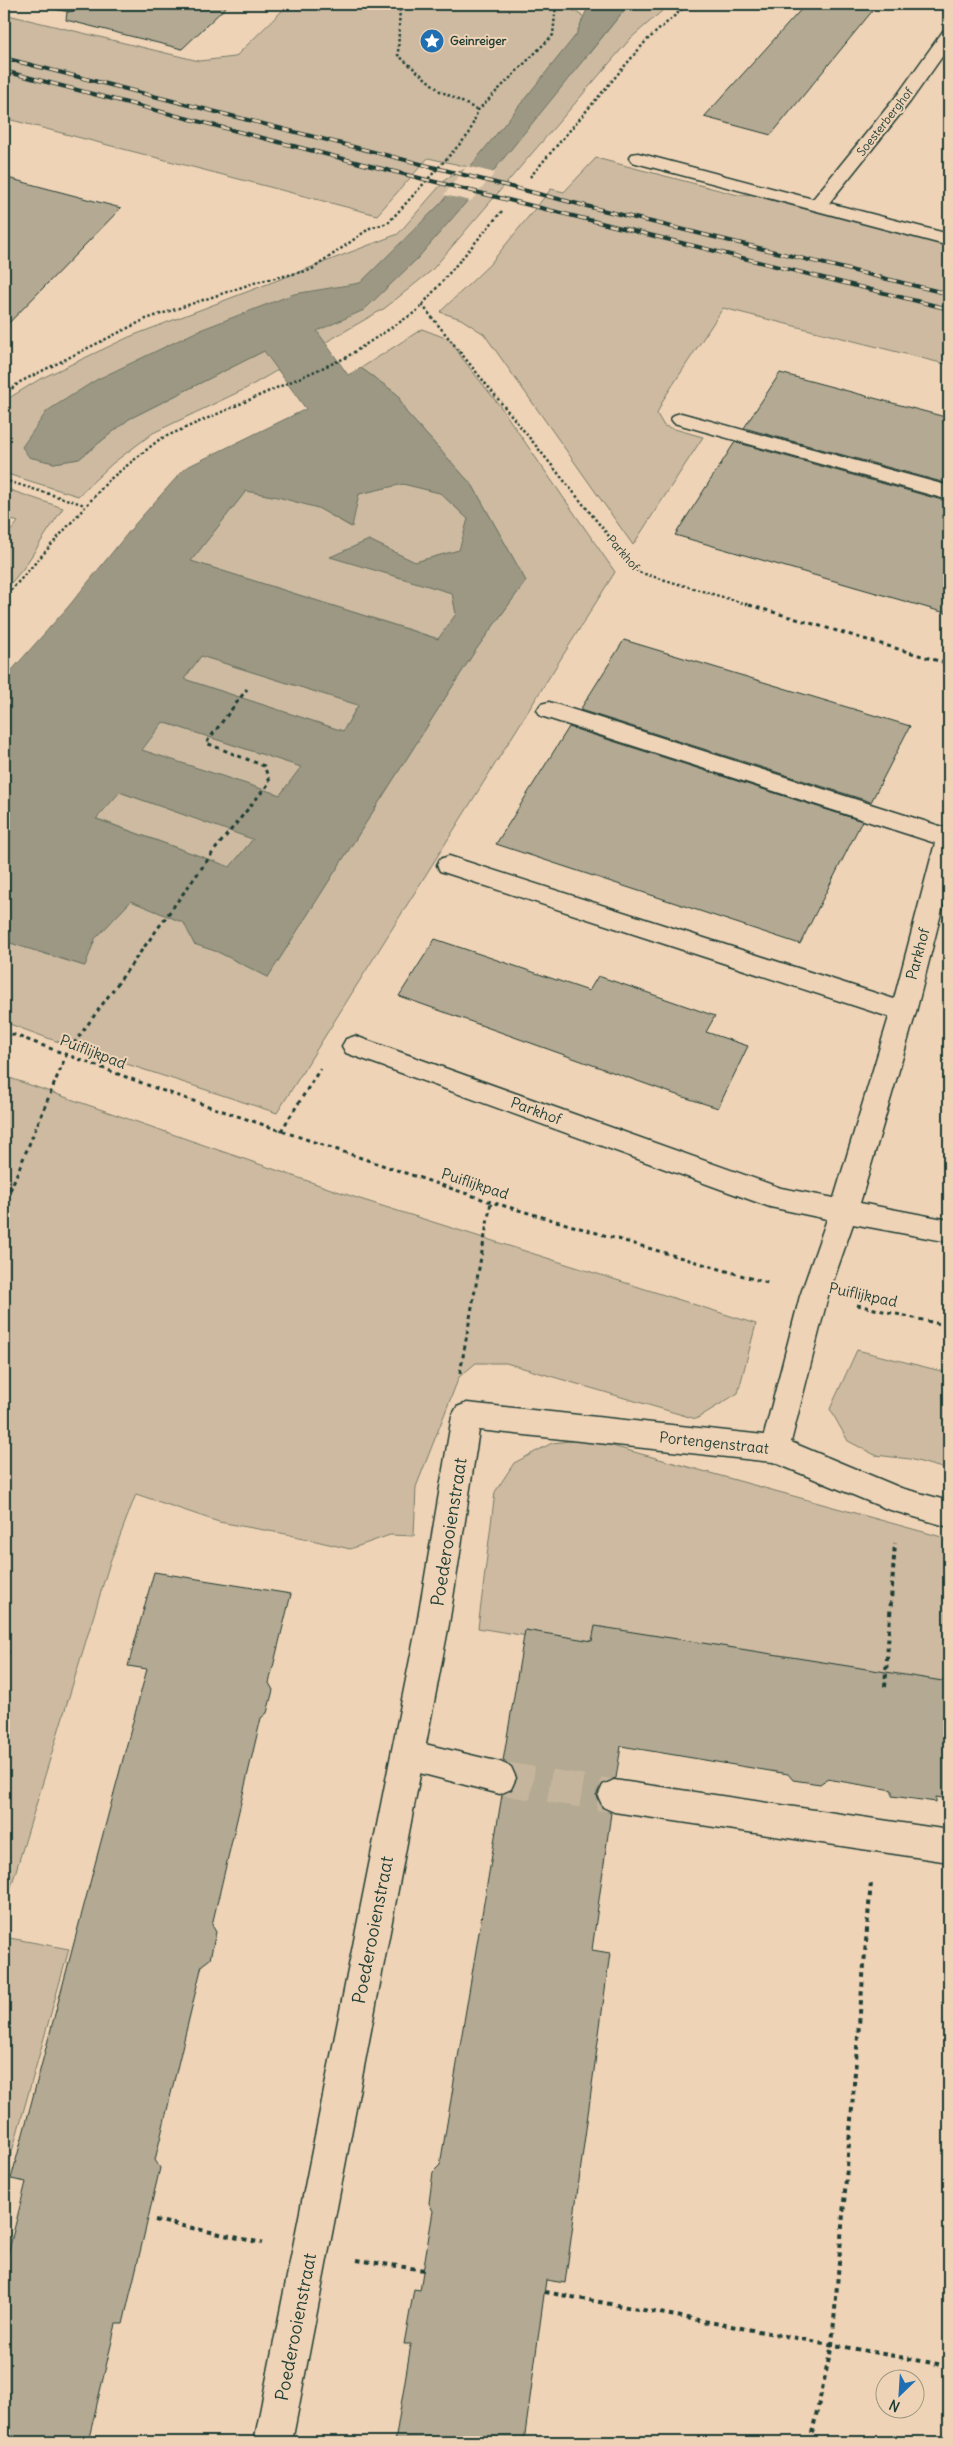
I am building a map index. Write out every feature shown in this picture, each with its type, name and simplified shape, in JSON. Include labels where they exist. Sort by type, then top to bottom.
[{"type":"street","points":[[61,4],[69,6],[71,4]]},
{"type":"street","name":"Soesterberghof","points":[[817,206],[904,98],[949,35]]},
{"type":"street","points":[[638,158],[949,240]]},
{"type":"street","points":[[681,420],[949,493]]},
{"type":"street","name":"Parkhof","points":[[549,710],[949,837],[903,1012],[844,1210],[814,1296],[775,1449]]},
{"type":"street","points":[[449,865],[903,1012]]},
{"type":"street","name":"Parkhof","points":[[355,1046],[780,1199],[949,1231]]},
{"type":"street","name":"Portengenstraat","points":[[468,1416],[775,1449],[898,1500],[949,1514]]},
{"type":"street","name":"Poederooienstraat","points":[[273,2442],[434,1624],[468,1416]]},
{"type":"street","points":[[408,1755],[500,1778]]},
{"type":"street","points":[[614,1796],[949,1846]]},
{"type":"path","points":[[400,4],[398,55],[440,91],[478,110]]},
{"type":"path","points":[[4,395],[20,382],[146,319],[257,282],[311,270],[370,228],[388,223],[469,134],[478,110],[553,35],[556,4]]},
{"type":"path","points":[[530,177],[646,41],[688,4]]},
{"type":"path","points":[[4,598],[109,480],[160,439],[270,389],[345,358],[422,305],[502,211]]},
{"type":"path","name":"Parkhof","points":[[422,305],[638,572],[949,664]]},
{"type":"path","points":[[4,480],[85,505]]},
{"type":"path","points":[[4,1204],[68,1053],[217,847],[270,782],[264,766],[206,743],[247,689]]},
{"type":"path","name":"Puiflijkpad","points":[[4,1030],[158,1089],[491,1202],[814,1296],[949,1326]]},
{"type":"path","points":[[281,1131],[341,1035],[355,1046]]},
{"type":"path","points":[[468,1416],[459,1370],[491,1202]]},
{"type":"path","points":[[885,1687],[898,1500]]},
{"type":"path","points":[[4,1642],[8,1647],[4,1677]]},
{"type":"path","points":[[810,2442],[832,2345],[875,1835]]},
{"type":"path","points":[[545,2292],[949,2366]]},
{"type":"shaded area","points":[[289,4],[578,4],[571,9],[584,17],[576,35],[563,53],[588,55],[629,4],[670,4],[631,38],[431,271],[385,308],[245,389],[153,433],[113,463],[78,496],[4,473],[4,401],[40,379],[129,337],[398,234],[446,179],[469,167],[428,158],[377,215],[4,118],[4,14],[199,61],[235,57]],"holes":[[[360,283],[264,351],[129,419],[79,459],[54,463],[29,457]]]},
{"type":"shaded area","points":[[589,4],[629,4],[495,169],[417,259],[364,310],[317,331],[348,375],[361,368],[397,394],[406,412],[473,486],[526,581],[475,651],[268,977],[218,952],[194,944],[184,923],[131,901],[95,939],[85,966],[4,941],[4,679],[68,607],[136,523],[185,468],[306,409],[264,351],[129,419],[79,459],[54,463],[29,457],[22,447],[47,411],[96,380],[200,330],[294,294],[360,283],[441,203],[576,35]],"holes":[[[403,484],[440,493],[468,519],[459,550],[415,562],[369,540],[330,557],[452,593],[456,614],[438,639],[191,561],[246,491],[278,497],[318,508],[352,527],[359,494]],[[201,656],[358,706],[343,731],[184,679]],[[163,722],[301,767],[280,795],[142,750]],[[120,792],[253,839],[230,867],[96,819]]]},
{"type":"shaded area","points":[[596,158],[738,195],[770,194],[949,238],[949,365],[723,308],[663,400],[657,414],[664,426],[703,437],[633,545],[484,334],[461,319],[440,312],[490,264],[551,189],[564,192]]},
{"type":"shaded area","points":[[422,329],[451,340],[462,358],[500,406],[615,572],[277,1113],[53,1040],[4,1022],[4,941],[84,966],[95,939],[131,901],[185,923],[194,944],[218,952],[268,977],[475,651],[526,581],[473,486],[406,412],[397,394],[361,368]]},
{"type":"shaded area","points":[[403,484],[440,493],[468,519],[460,550],[415,562],[369,540],[331,557],[452,593],[456,614],[439,639],[191,561],[246,491],[278,497],[318,508],[351,527],[359,494]]},
{"type":"shaded area","points":[[4,488],[63,508],[23,569],[4,591],[4,539],[18,522],[4,517]]},
{"type":"shaded area","points":[[201,656],[358,705],[343,731],[184,679]]},
{"type":"shaded area","points":[[163,722],[301,767],[280,795],[141,750]]},
{"type":"shaded area","points":[[119,792],[253,839],[230,867],[95,818]]},
{"type":"shaded area","points":[[4,1076],[360,1199],[756,1324],[738,1393],[696,1419],[506,1363],[476,1363],[459,1377],[416,1487],[414,1536],[390,1535],[350,1549],[286,1534],[219,1522],[136,1494],[110,1562],[4,1910]]},
{"type":"shaded area","points":[[857,1350],[949,1373],[949,1470],[910,1459],[875,1455],[848,1441],[830,1409]]},
{"type":"shaded area","points":[[587,1439],[949,1539],[949,1705],[478,1628],[495,1492],[514,1463],[552,1443]]},
{"type":"shaded area","points":[[4,1937],[69,1949],[4,2180]]},
{"type":"pier","points":[[467,166],[495,173],[471,201],[444,195]]},
{"type":"building","points":[[81,4],[229,4],[182,49],[66,20],[67,12],[75,11]]},
{"type":"building","points":[[806,4],[878,4],[771,135],[704,117]]},
{"type":"building","points":[[4,177],[121,208],[4,328]]},
{"type":"building","points":[[780,373],[949,418],[949,484],[744,428]]},
{"type":"building","points":[[735,442],[949,502],[949,614],[675,535]]},
{"type":"building","points":[[624,640],[910,726],[871,802],[580,710]]},
{"type":"building","points":[[569,727],[862,821],[800,944],[496,844]]},
{"type":"building","points":[[435,939],[589,991],[598,976],[637,989],[715,1016],[706,1032],[748,1046],[718,1108],[674,1094],[399,996]]},
{"type":"building","points":[[154,1572],[291,1594],[269,1683],[273,1690],[267,1713],[261,1718],[212,1925],[216,1932],[210,1959],[202,1965],[155,2160],[160,2168],[123,2324],[116,2324],[88,2442],[4,2442],[4,2270],[26,2182],[11,2179],[147,1669],[128,1666]]},
{"type":"building","points":[[595,1626],[949,1682],[949,1799],[936,1797],[936,1802],[892,1796],[892,1790],[827,1779],[820,1784],[793,1780],[788,1774],[621,1746],[616,1778],[602,1783],[596,1795],[601,1808],[611,1813],[592,1950],[610,1953],[565,2283],[546,2280],[524,2442],[395,2442],[411,2344],[404,2344],[414,2289],[420,2290],[433,2211],[429,2203],[433,2172],[440,2165],[502,1795],[513,1790],[518,1779],[513,1766],[503,1761],[525,1630],[592,1641]]},
{"type":"tunnel","points":[[500,1778],[614,1796]]},
{"type":"railway","points":[[4,58],[602,210],[949,294]]},
{"type":"railway","points":[[4,71],[371,166],[949,309]]},
{"type":"place","name":"Geinreiger","points":[[432,41]]}]
